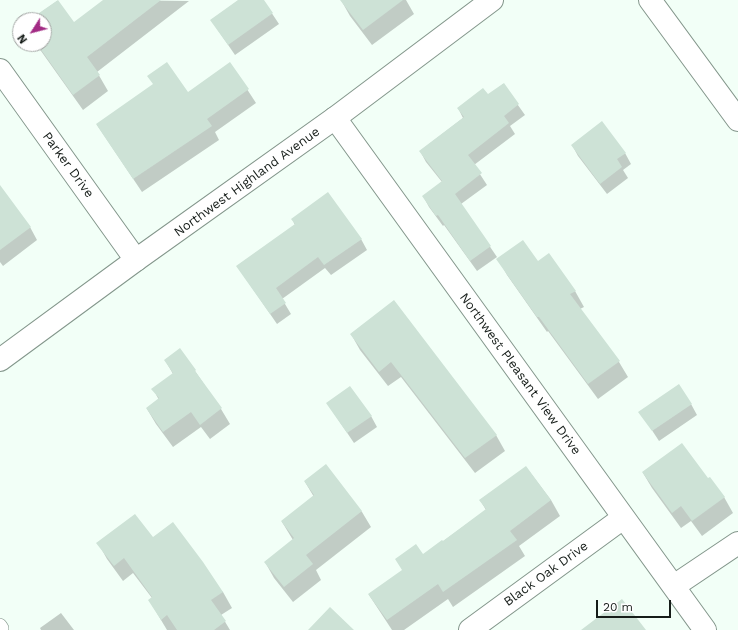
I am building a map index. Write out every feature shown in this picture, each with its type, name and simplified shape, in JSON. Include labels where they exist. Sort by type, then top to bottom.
[{"type":"street","name":"Northwest Highland Avenue","points":[[0,360],[136,260],[335,118],[491,0]]},
{"type":"street","points":[[650,0],[738,120]]},
{"type":"street","name":"Parker Drive","points":[[0,70],[136,260]]},
{"type":"street","name":"Northwest Pleasant View Drive","points":[[335,118],[705,630]]},
{"type":"street","name":"Black Oak Drive","points":[[470,630],[623,518]]},
{"type":"street","points":[[674,586],[738,543]]},
{"type":"building","points":[[58,0],[74,22],[103,0],[161,0],[87,57],[100,75],[73,95],[43,52],[52,52],[52,12],[41,12]]},
{"type":"building","points":[[238,0],[264,0],[273,13],[228,45],[210,20]]},
{"type":"building","points":[[340,0],[403,0],[363,30]]},
{"type":"building","points":[[167,62],[188,92],[230,62],[249,89],[207,119],[212,126],[133,179],[96,124],[153,84],[147,76]]},
{"type":"building","points":[[504,83],[519,104],[504,116],[509,123],[468,155],[482,173],[455,194],[491,246],[470,261],[438,215],[436,216],[422,196],[442,181],[419,151],[464,117],[457,108],[483,88],[488,94]]},
{"type":"building","points":[[602,121],[626,153],[617,159],[622,167],[600,184],[571,145]]},
{"type":"building","points":[[0,185],[31,227],[0,250]]},
{"type":"building","points":[[328,192],[362,239],[324,265],[318,257],[276,288],[286,303],[270,314],[236,266],[295,224],[291,219]]},
{"type":"building","points":[[523,240],[538,261],[549,253],[576,291],[570,294],[620,361],[588,384],[539,317],[537,317],[496,259]]},
{"type":"building","points":[[394,300],[497,435],[465,458],[391,362],[379,372],[350,334]]},
{"type":"building","points":[[180,348],[222,408],[200,425],[191,412],[163,432],[146,408],[159,398],[151,389],[173,373],[164,360]]},
{"type":"building","points":[[679,384],[692,404],[652,431],[638,412]]},
{"type":"building","points":[[350,386],[372,416],[347,433],[326,403]]},
{"type":"building","points":[[682,443],[708,478],[710,477],[725,497],[692,521],[681,506],[672,513],[642,472]]},
{"type":"building","points":[[326,464],[362,511],[306,555],[313,564],[284,587],[264,562],[294,538],[281,521],[314,495],[304,481]]},
{"type":"building","points":[[526,466],[551,500],[510,531],[517,540],[443,592],[438,584],[387,620],[368,594],[402,570],[395,559],[416,544],[423,554],[442,540],[443,541],[486,509],[479,500]]},
{"type":"building","points":[[135,514],[153,537],[173,522],[223,592],[211,600],[226,621],[214,630],[177,630],[167,615],[161,620],[148,600],[152,597],[124,558],[114,566],[96,543]]},
{"type":"building","points":[[622,599],[646,630],[581,630]]},
{"type":"building","points":[[330,607],[354,630],[308,630]]}]
